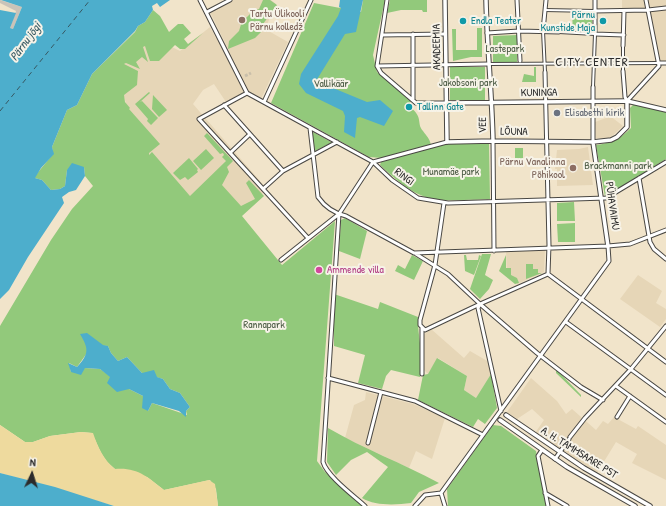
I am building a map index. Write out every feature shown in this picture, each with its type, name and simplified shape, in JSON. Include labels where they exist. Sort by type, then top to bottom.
[{"type":"street","points":[[200,0],[247,93],[199,119],[308,238]]},
{"type":"street","points":[[206,12],[230,0]]},
{"type":"street","points":[[264,102],[311,0]]},
{"type":"street","points":[[387,0],[377,66],[381,73],[413,99]]},
{"type":"street","name":"AKADEEMIA","points":[[445,0],[447,142]]},
{"type":"street","name":"VEE","points":[[486,0],[489,96],[492,102],[494,251]]},
{"type":"street","points":[[517,0],[520,63]]},
{"type":"street","points":[[546,0],[543,31],[546,102],[549,248],[548,274]]},
{"type":"street","name":"PÜHAVAIMU","points":[[595,0],[593,87],[594,142],[608,246]]},
{"type":"street","points":[[624,11],[623,70],[625,97],[627,101],[659,66],[646,0]]},
{"type":"street","points":[[545,10],[624,11],[666,8]]},
{"type":"street","points":[[487,33],[543,31],[624,35]]},
{"type":"street","points":[[413,34],[413,99]]},
{"type":"street","points":[[382,35],[445,34]]},
{"type":"street","points":[[377,66],[520,63],[666,63]]},
{"type":"street","name":"RINGI","points":[[247,93],[373,162],[407,192],[429,201],[444,203],[602,198],[612,195],[666,162]]},
{"type":"street","name":"KUNINGA","points":[[413,99],[416,102],[446,103],[627,101],[666,110]]},
{"type":"street","name":"LÕUNA","points":[[373,162],[447,142],[594,142],[611,140],[628,125],[627,101]]},
{"type":"street","points":[[224,105],[249,135],[283,171]]},
{"type":"street","points":[[310,128],[318,197],[322,204],[414,253],[452,276],[480,304],[541,356],[581,388],[603,400]]},
{"type":"street","points":[[230,153],[249,135]]},
{"type":"street","points":[[262,189],[283,171],[337,142]]},
{"type":"street","points":[[281,260],[339,214],[373,162]]},
{"type":"street","points":[[639,178],[650,236],[654,249],[666,259]]},
{"type":"street","points":[[422,374],[424,329],[420,322],[421,312],[435,265],[444,203]]},
{"type":"street","points":[[339,214],[323,456],[325,467],[365,506]]},
{"type":"street","points":[[414,253],[494,251],[630,244],[666,230]]},
{"type":"street","points":[[415,506],[425,495],[441,493],[583,299],[609,261],[608,246]]},
{"type":"street","points":[[548,274],[578,298],[583,299],[666,362]]},
{"type":"street","points":[[424,329],[548,274]]},
{"type":"street","points":[[480,304],[478,308],[501,411]]},
{"type":"street","points":[[566,322],[666,395]]},
{"type":"street","points":[[555,459],[570,438],[631,369],[666,326]]},
{"type":"street","points":[[328,378],[415,401],[483,434]]},
{"type":"street","points":[[616,386],[666,422]]},
{"type":"street","points":[[368,443],[381,392]]},
{"type":"street","points":[[616,417],[630,396]]},
{"type":"street","name":"A. H. TAMMSAARE PST","points":[[501,411],[585,469],[650,506]]},
{"type":"street","name":"A. H. TAMMSAARE PST","points":[[496,418],[555,459],[635,506]]},
{"type":"street","points":[[542,450],[538,456],[548,506]]},
{"type":"street","points":[[582,475],[585,469]]},
{"type":"street","points":[[441,493],[445,506]]},
{"type":"street","points":[[545,493],[567,506]]},
{"type":"shaded area","points":[[0,0],[22,7],[13,29],[10,28],[16,11],[0,3]]},
{"type":"shaded area","points":[[233,0],[271,0],[276,4],[265,29],[288,42],[260,101],[246,95],[228,105],[214,84],[203,90],[193,104],[267,189],[241,215],[238,211],[213,216],[154,165],[128,110],[118,77],[120,68],[146,44],[166,44],[180,51],[210,27],[225,53],[229,51],[210,12]]},
{"type":"shaded area","points":[[622,0],[666,0],[666,63],[659,63],[648,10],[622,11]]},
{"type":"shaded area","points":[[609,115],[623,126],[610,138],[596,138],[595,122],[606,118]]},
{"type":"shaded area","name":"Pärnu Vanalinna Põhikool","points":[[588,147],[593,185],[557,186],[557,169],[555,169],[557,150]]},
{"type":"shaded area","points":[[545,249],[544,272],[517,284],[507,276],[506,251]]},
{"type":"shaded area","points":[[638,275],[662,291],[656,303],[666,309],[666,319],[660,327],[620,299]]},
{"type":"shaded area","points":[[431,329],[464,358],[470,351],[489,362],[491,374],[476,398],[464,390],[467,376],[438,358],[428,374],[421,367],[421,337]]},
{"type":"shaded area","points":[[531,378],[557,401],[566,414],[572,409],[596,430],[603,421],[608,424],[614,417],[636,429],[638,426],[666,445],[666,480],[632,463],[637,454],[616,442],[597,473],[535,433],[544,420],[532,409],[517,419],[507,412]]},
{"type":"shaded area","points":[[366,392],[413,404],[445,418],[432,459],[416,451],[409,468],[345,438],[354,405],[365,400]]},
{"type":"green space","points":[[263,0],[270,0],[277,5],[263,24],[265,28],[255,38],[228,49],[229,41],[239,31],[242,21],[246,23],[247,20],[245,19],[253,11],[259,9]]},
{"type":"green space","name":"Vallikäär","points":[[363,0],[385,0],[373,55],[377,72],[411,98],[410,107],[417,114],[421,128],[429,139],[431,145],[382,158],[369,157],[271,103],[314,3],[361,12]]},
{"type":"green space","points":[[390,0],[427,0],[427,12],[423,12],[422,10],[401,10],[387,13]]},
{"type":"green space","name":"Rannapark","points":[[153,10],[160,16],[169,32],[178,24],[183,24],[191,33],[184,39],[188,44],[203,33],[185,49],[180,49],[175,45],[159,61],[150,61],[145,46],[143,47],[148,62],[142,57],[136,62],[140,69],[126,63],[124,64],[138,71],[137,85],[124,95],[125,102],[130,108],[129,109],[160,144],[149,153],[149,155],[152,152],[190,196],[226,161],[222,157],[224,155],[223,153],[220,154],[204,136],[207,133],[233,161],[227,167],[229,172],[222,185],[241,206],[255,199],[246,183],[249,180],[264,196],[242,216],[282,265],[335,221],[317,461],[325,472],[364,506],[218,506],[216,489],[210,480],[164,490],[147,477],[115,469],[107,462],[101,453],[92,433],[81,432],[50,436],[33,442],[25,442],[0,425],[0,326],[51,240],[72,209],[93,186],[85,176],[84,167],[67,170],[65,186],[60,189],[51,190],[42,180],[35,178],[35,176],[53,154],[52,147],[67,110],[77,105],[92,74],[135,32],[138,26],[145,22]],"holes":[[[87,345],[108,346],[111,353],[118,361],[127,357],[142,373],[163,379],[170,389],[180,393],[190,407],[186,411],[187,415],[152,403],[148,411],[143,396],[129,389],[100,369],[85,368],[71,372],[69,363],[77,367],[87,353]]]},
{"type":"green space","points":[[572,13],[592,13],[592,32],[573,31]]},
{"type":"green space","points":[[477,28],[482,28],[482,57],[471,57],[453,61],[452,29],[456,29],[456,50],[477,50]]},
{"type":"green space","name":"Lastepark","points":[[517,35],[517,62],[493,62],[493,36]]},
{"type":"green space","name":"Jakobsoni park","points":[[450,67],[485,67],[485,100],[450,100]]},
{"type":"green space","points":[[534,67],[536,67],[536,82],[522,82],[524,74],[534,76]]},
{"type":"green space","points":[[149,92],[150,93],[140,102],[142,101],[158,118],[151,125],[147,121],[148,119],[135,104]]},
{"type":"green space","points":[[153,95],[167,110],[159,117],[152,109]]},
{"type":"green space","name":"Brackmanni park","points":[[634,104],[666,112],[666,159],[605,197],[596,145],[615,140],[631,128],[630,108]]},
{"type":"green space","points":[[311,131],[331,142],[331,143],[315,151]]},
{"type":"green space","name":"Munamäe park","points":[[489,143],[490,199],[441,200],[430,198],[407,188],[380,165],[381,162],[446,144]]},
{"type":"green space","points":[[515,148],[523,148],[523,163],[515,163]]},
{"type":"green space","points":[[206,149],[214,158],[201,170],[193,161]]},
{"type":"green space","points":[[189,158],[198,169],[198,172],[188,180],[185,177],[180,180],[173,173]]},
{"type":"green space","points":[[574,202],[575,221],[557,221],[557,203]]},
{"type":"green space","points":[[345,218],[367,231],[360,259],[339,251],[341,220]]},
{"type":"green space","points":[[575,223],[575,242],[558,242],[557,224]]},
{"type":"green space","points":[[482,254],[491,254],[485,275],[493,280],[489,289],[480,299],[470,289]]},
{"type":"green space","points":[[412,255],[423,261],[414,280],[395,271],[398,265],[405,269]]},
{"type":"green space","points":[[464,255],[466,255],[467,260],[478,260],[479,255],[481,256],[474,275],[465,271]]},
{"type":"green space","points":[[506,255],[506,268],[511,268],[511,275],[517,278],[519,283],[515,284],[499,271]]},
{"type":"green space","points":[[526,264],[533,264],[533,269],[538,269],[538,273],[542,273],[526,279]]},
{"type":"green space","points":[[334,294],[378,309],[380,302],[418,317],[422,362],[420,377],[391,370],[386,376],[382,389],[358,383],[365,355],[334,346]]},
{"type":"green space","points":[[437,358],[467,376],[464,390],[476,398],[491,374],[497,408],[485,424],[478,419],[473,427],[418,400],[423,375],[428,374]]},
{"type":"green space","points":[[556,369],[581,395],[581,397],[556,373]]},
{"type":"green space","points":[[493,425],[501,426],[536,451],[546,506],[448,506],[447,489]]},
{"type":"green space","points":[[328,428],[355,443],[439,483],[419,492],[411,503],[385,504],[367,501],[362,498],[388,467],[367,452],[351,460],[336,475],[327,462]]},
{"type":"sand","points":[[0,425],[25,442],[33,442],[50,436],[81,432],[93,433],[101,452],[115,469],[136,471],[147,477],[164,490],[209,480],[215,484],[218,506],[114,506],[0,473]]},
{"type":"water","name":"Pärnu jõgi","points":[[1,0],[170,0],[160,7],[157,3],[152,6],[153,10],[145,22],[138,26],[135,31],[92,74],[77,105],[67,110],[52,147],[54,154],[41,168],[35,178],[42,180],[51,190],[60,189],[65,186],[67,170],[72,163],[84,167],[85,176],[76,190],[69,192],[62,197],[64,203],[28,257],[9,290],[0,299],[0,10],[16,13],[10,28],[13,29],[22,7]]},
{"type":"water","points":[[340,0],[363,0],[356,32],[345,34],[316,81],[367,102],[380,100],[393,111],[384,126],[360,117],[357,118],[355,138],[344,132],[345,116],[343,111],[306,93],[299,84],[301,74],[338,16],[341,8],[339,7]]},
{"type":"water","points":[[87,333],[103,345],[108,346],[111,353],[118,361],[127,357],[142,373],[154,370],[157,377],[163,379],[170,389],[180,393],[190,407],[186,411],[186,417],[179,411],[152,403],[148,411],[142,408],[143,396],[129,389],[117,392],[107,383],[110,377],[100,369],[85,368],[81,375],[71,372],[68,363],[77,367],[86,355],[85,344],[80,334]]},
{"type":"water","points":[[0,473],[55,487],[114,506],[0,506]]},
{"type":"ferry route","points":[[0,111],[90,0]]},
{"type":"tunnel","points":[[245,76],[251,73]]},
{"type":"place","name":"Tartu Ülikooli Pärnu kolledž","points":[[242,20]]},
{"type":"place","name":"Endla Teater","points":[[463,21]]},
{"type":"place","name":"Pärnu Kunstide Maja","points":[[603,21]]},
{"type":"place","name":"Tallinn Gate","points":[[409,107]]},
{"type":"place","name":"Elisabethi kirik","points":[[557,113]]},
{"type":"place","name":"Pärnu Vanalinna Põhikool","points":[[573,168]]},
{"type":"place","name":"Ammende villa","points":[[319,270]]},
{"type":"district","name":"CITY CENTER","points":[[592,63]]}]
